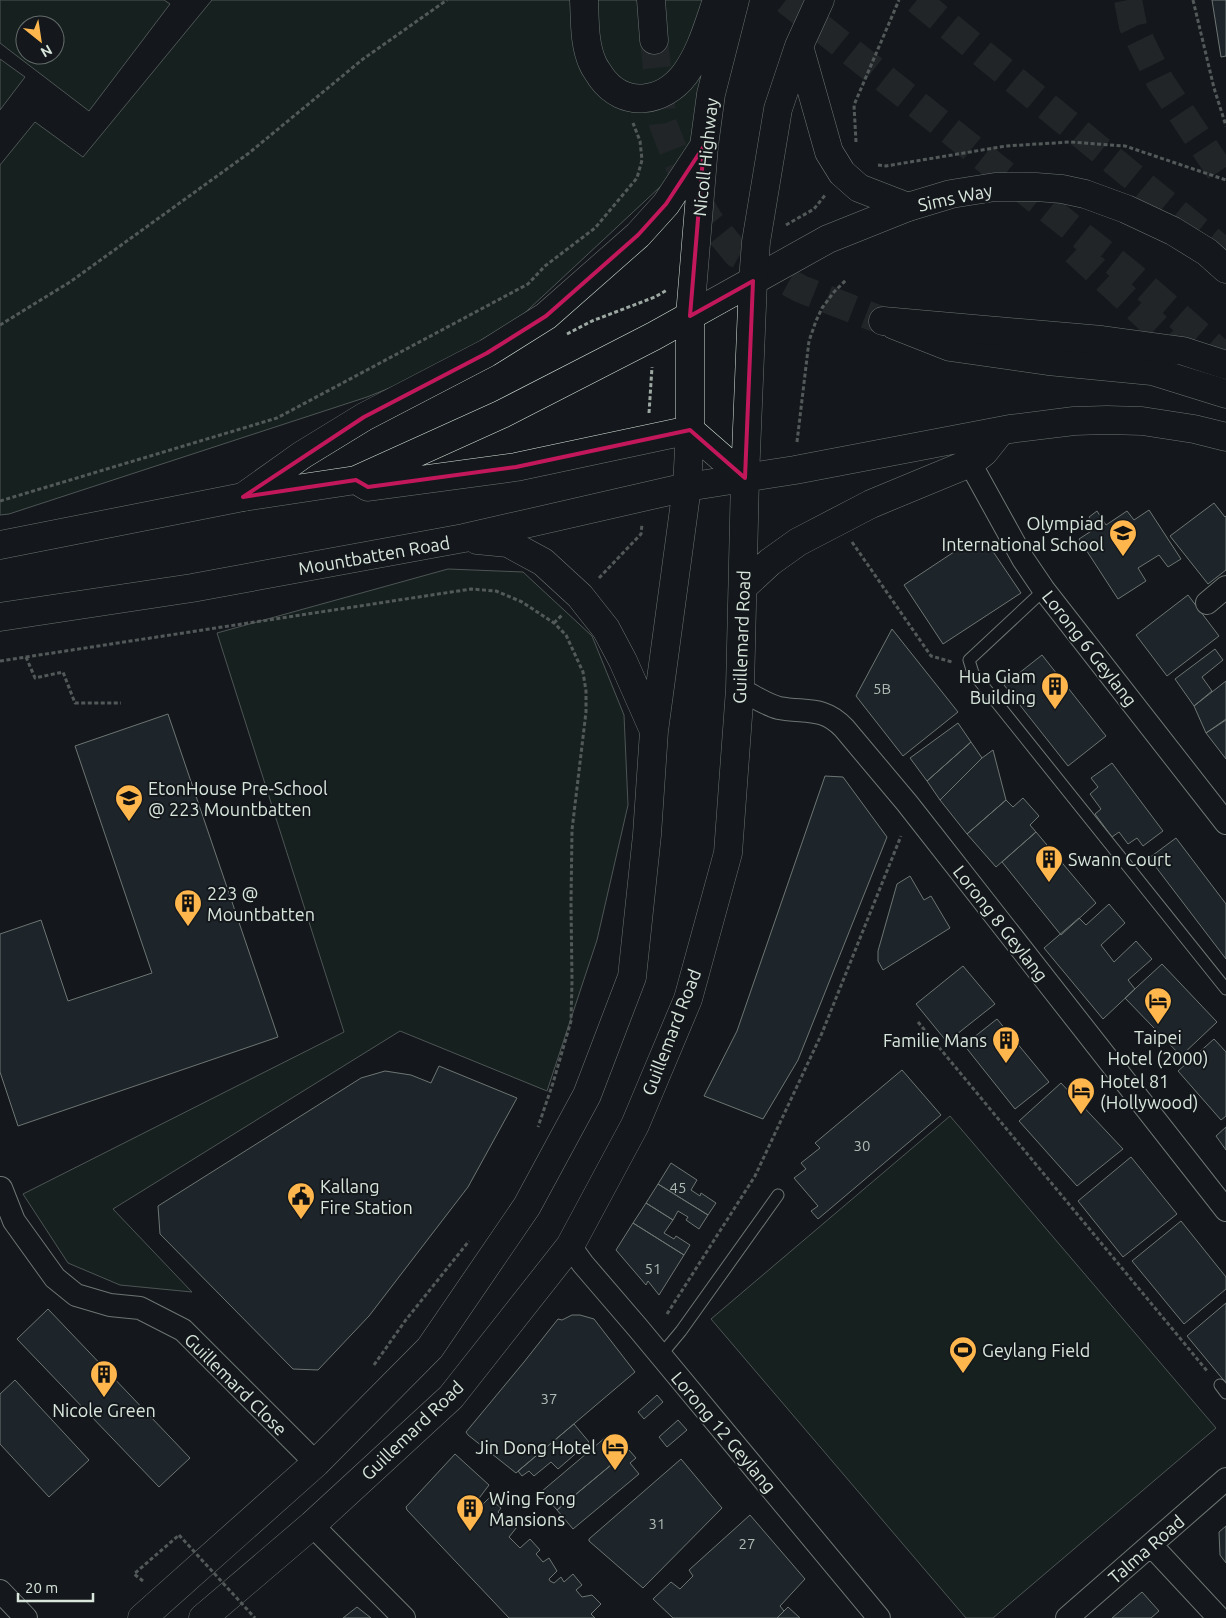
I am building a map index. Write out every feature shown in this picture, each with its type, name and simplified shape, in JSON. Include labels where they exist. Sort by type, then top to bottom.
[{"type":"main road","points":[[584,0],[587,42],[593,65],[607,84],[621,94],[633,99],[652,98],[670,90],[684,75],[698,54],[717,0]]},
{"type":"main road","points":[[651,0],[654,40]]},
{"type":"main road","name":"Nicoll Highway","points":[[690,316],[704,146],[711,94],[735,0]]},
{"type":"main road","points":[[753,281],[756,242],[778,109],[799,46],[820,0]]},
{"type":"main road","points":[[799,46],[829,152],[842,173],[859,188],[908,207]]},
{"type":"main road","points":[[243,497],[302,455],[364,417],[487,353],[546,316],[638,235],[666,204],[704,146]]},
{"type":"main road","name":"Sims Way","points":[[690,316],[828,238],[908,207],[951,194],[995,187],[1062,189],[1085,194],[1126,209],[1173,231],[1207,252],[1226,269]]},
{"type":"main road","name":"Guillemard Road","points":[[203,1618],[312,1525],[452,1397],[570,1246],[634,1125],[688,999],[728,853],[740,689],[745,478],[753,281]]},
{"type":"main road","points":[[0,545],[243,497],[356,480],[502,414],[690,316],[688,487],[654,731],[647,835],[632,977],[587,1095],[527,1206],[430,1348],[316,1463],[142,1618]]},
{"type":"main road","points":[[1226,365],[1183,351],[1102,340],[883,321],[950,347],[1048,361],[1152,371],[1226,394]]},
{"type":"main road","points":[[690,430],[745,478],[1074,420],[1142,421],[1194,428],[1226,437]]},
{"type":"main road","points":[[356,480],[368,487],[516,468],[690,430]]},
{"type":"main road","points":[[742,616],[784,569],[842,530],[871,504],[970,463],[984,452],[1000,432]]},
{"type":"main road","name":"Mountbatten Road","points":[[0,618],[192,588],[464,538],[688,487],[745,478]]},
{"type":"main road","points":[[743,587],[770,562],[791,547],[842,530]]},
{"type":"main road","points":[[464,538],[508,543],[543,562],[580,596],[610,637],[623,661],[654,731]]},
{"type":"street","name":"Lorong 6 Geylang","points":[[970,463],[1023,559],[1044,590],[1226,823]]},
{"type":"street","points":[[1207,602],[1226,586]]},
{"type":"street","name":"Lorong 8 Geylang","points":[[740,689],[777,707],[822,713],[835,718],[907,803],[1226,1210]]},
{"type":"street","name":"Guillemard Close","points":[[1,1188],[14,1221],[55,1278],[76,1295],[110,1305],[140,1308],[183,1330],[316,1463]]},
{"type":"street","name":"Lorong 12 Geylang","points":[[570,1246],[583,1264],[879,1618]]},
{"type":"street","name":"Talma Road","points":[[1067,1618],[1226,1479]]},
{"type":"street","points":[[312,1525],[404,1618]]},
{"type":"street","points":[[1151,1545],[1219,1618]]},
{"type":"street","points":[[0,1591],[26,1618]]},
{"type":"lane","points":[[1044,590],[969,660],[973,673],[1226,989]]},
{"type":"lane","points":[[661,1355],[686,1324],[778,1195]]},
{"type":"path","points":[[0,325],[70,282],[248,153],[364,59],[447,0]]},
{"type":"path","points":[[857,148],[854,105],[899,0]]},
{"type":"path","points":[[1193,0],[1214,88],[1226,126]]},
{"type":"path","points":[[0,501],[276,418],[528,284],[545,266],[595,228],[637,178],[642,160],[640,141],[632,119]]},
{"type":"path","points":[[877,165],[886,166],[1006,146],[1070,142],[1125,146],[1226,180]]},
{"type":"path","points":[[797,442],[809,341],[822,308],[846,280]]},
{"type":"path","points":[[560,336],[592,321],[655,297]]},
{"type":"path","points":[[842,530],[931,656],[970,666]]},
{"type":"path","points":[[0,661],[470,589],[496,592],[522,602],[554,623],[566,635],[583,672],[586,691],[586,712],[572,830],[571,1021],[553,1083],[535,1133]]},
{"type":"path","points":[[26,657],[35,678],[63,672],[75,703],[121,703]]},
{"type":"path","points":[[667,1314],[755,1176],[822,1033],[901,836]]},
{"type":"path","points":[[918,1022],[1223,1389]]},
{"type":"path","points":[[372,1368],[405,1321],[472,1237]]},
{"type":"path","points":[[134,1574],[179,1535],[255,1618]]},
{"type":"highlighted area","points":[[704,146],[690,316],[753,281],[745,478],[690,430],[516,467],[368,487],[356,480],[243,497],[364,417],[487,353],[546,316],[638,235],[666,204]]},
{"type":"green space","points":[[0,0],[164,0],[170,4],[89,111],[29,65],[65,65],[65,15],[15,15],[15,54],[0,43]]},
{"type":"green space","points":[[212,0],[732,0],[704,146],[485,350],[367,397],[9,514],[0,515],[0,165],[35,122],[83,157]]},
{"type":"green space","points":[[0,59],[25,77],[0,110]]},
{"type":"green space","points":[[448,569],[523,572],[592,636],[624,715],[628,805],[597,940],[547,1091],[400,1031],[113,1209],[192,1292],[120,1285],[68,1263],[23,1194],[344,1032],[217,633]]},
{"type":"green space","name":"Geylang Field","points":[[950,1116],[1216,1428],[993,1618],[966,1618],[711,1319]]},
{"type":"building","points":[[1212,0],[1226,0],[1226,56],[1221,57]]},
{"type":"building","points":[[1214,503],[1226,516],[1226,570],[1208,584],[1170,536]]},
{"type":"building","name":"Olympiad International School","points":[[1149,510],[1181,559],[1168,567],[1159,555],[1138,568],[1146,581],[1118,599],[1079,539],[1096,528],[1089,517],[1097,511],[1106,525],[1127,511],[1134,520]]},
{"type":"building","points":[[969,542],[981,543],[994,553],[1021,593],[943,644],[904,585]]},
{"type":"building","points":[[1188,595],[1219,636],[1167,676],[1136,635]]},
{"type":"building","points":[[892,629],[958,712],[903,756],[856,696]]},
{"type":"building","points":[[1215,649],[1223,660],[1202,677],[1212,691],[1194,706],[1175,679]]},
{"type":"building","name":"Hua Giam Building","points":[[1042,655],[1106,736],[1068,766],[1004,685]]},
{"type":"building","points":[[1226,681],[1226,719],[1206,733],[1194,706]]},
{"type":"building","name":"223 @ Mountbatten","points":[[168,714],[278,1037],[18,1126],[0,1072],[0,934],[41,920],[68,1001],[152,973],[75,746]]},
{"type":"building","points":[[1226,720],[1226,759],[1206,733]]},
{"type":"building","points":[[958,723],[971,742],[927,781],[910,758]]},
{"type":"building","points":[[971,742],[982,758],[940,800],[927,781]]},
{"type":"building","points":[[993,750],[1006,800],[967,834],[940,800],[982,758]]},
{"type":"building","points":[[1112,763],[1163,831],[1143,846],[1137,838],[1128,844],[1119,832],[1112,837],[1095,814],[1101,809],[1090,794],[1098,787],[1091,778]]},
{"type":"building","points":[[825,776],[843,777],[887,837],[798,1060],[763,1119],[704,1096],[737,1031]]},
{"type":"building","points":[[1023,798],[1039,816],[1030,825],[1036,832],[996,867],[967,834],[1006,800],[1013,807]]},
{"type":"building","name":"Swann Court","points":[[1036,832],[1096,903],[1061,935],[1002,862]]},
{"type":"building","points":[[1176,838],[1226,904],[1226,959],[1149,858]]},
{"type":"building","points":[[910,876],[924,900],[931,896],[950,928],[883,970],[878,961],[878,951],[897,884]]},
{"type":"building","points":[[1109,904],[1125,923],[1101,945],[1114,962],[1136,941],[1152,959],[1128,980],[1135,989],[1103,1019],[1044,948],[1079,918],[1086,925]]},
{"type":"building","points":[[1162,964],[1217,1022],[1181,1056],[1125,998]]},
{"type":"building","points":[[963,966],[995,1004],[947,1042],[916,1004]]},
{"type":"building","name":"Familie Mans","points":[[997,1019],[1049,1082],[1015,1109],[964,1045]]},
{"type":"building","points":[[1214,1039],[1226,1052],[1226,1116],[1221,1120],[1178,1071]]},
{"type":"building","name":"Kallang Fire Station","points":[[439,1066],[517,1098],[468,1187],[369,1316],[318,1370],[293,1369],[160,1234],[158,1206],[361,1078],[385,1071],[411,1075],[431,1083]]},
{"type":"building","points":[[902,1070],[941,1115],[818,1219],[811,1211],[818,1206],[794,1178],[806,1169],[801,1163],[820,1148],[815,1143]]},
{"type":"building","points":[[1061,1083],[1123,1149],[1077,1186],[1019,1121]]},
{"type":"building","points":[[1226,1127],[1226,1150],[1216,1136]]},
{"type":"building","points":[[1131,1157],[1177,1214],[1123,1257],[1078,1201]]},
{"type":"building","points":[[671,1163],[697,1180],[691,1190],[700,1196],[701,1193],[716,1203],[708,1215],[658,1184]]},
{"type":"building","points":[[658,1184],[708,1215],[699,1229],[686,1220],[688,1217],[678,1211],[673,1220],[646,1203]]},
{"type":"building","points":[[646,1203],[673,1220],[664,1233],[674,1239],[676,1236],[690,1245],[684,1255],[633,1223]]},
{"type":"building","points":[[1181,1221],[1226,1277],[1226,1289],[1184,1324],[1132,1261]]},
{"type":"building","points":[[633,1223],[684,1255],[659,1295],[648,1281],[646,1285],[616,1250]]},
{"type":"building","points":[[1226,1303],[1226,1383],[1187,1336]]},
{"type":"building","name":"Nicole Green","points":[[48,1309],[190,1458],[159,1487],[17,1339]]},
{"type":"building","points":[[572,1315],[594,1319],[635,1372],[516,1473],[466,1432],[558,1319],[562,1320]]},
{"type":"building","points":[[15,1380],[89,1460],[49,1497],[0,1444],[0,1394]]},
{"type":"building","points":[[657,1395],[663,1402],[644,1419],[638,1412]]},
{"type":"building","points":[[678,1420],[687,1430],[667,1447],[659,1437]]},
{"type":"building","points":[[574,1424],[589,1442],[558,1469],[551,1462],[534,1476],[529,1471],[522,1476],[518,1471]]},
{"type":"building","points":[[606,1437],[614,1445],[620,1440],[629,1450],[557,1510],[541,1492]]},
{"type":"building","points":[[629,1450],[636,1458],[630,1463],[639,1474],[573,1529],[557,1510]]},
{"type":"building","name":"Wing Fong Mansions","points":[[455,1454],[489,1485],[477,1501],[481,1506],[489,1498],[501,1508],[498,1512],[505,1519],[507,1515],[517,1527],[509,1537],[520,1548],[530,1539],[540,1550],[536,1554],[543,1562],[549,1558],[557,1571],[549,1579],[550,1581],[554,1583],[561,1577],[564,1582],[573,1574],[582,1585],[576,1590],[582,1597],[592,1595],[601,1604],[591,1614],[595,1618],[509,1618],[407,1510],[406,1507]]},
{"type":"building","points":[[681,1459],[722,1508],[643,1588],[589,1539]]},
{"type":"building","points":[[750,1515],[805,1579],[780,1606],[784,1611],[777,1618],[673,1618],[653,1599],[671,1582],[680,1589],[693,1576],[689,1570]]},
{"type":"building","points":[[1226,1526],[1226,1563],[1220,1555],[1219,1532]]},
{"type":"building","points":[[1142,1592],[1159,1611],[1151,1618],[1112,1618]]},
{"type":"building","points":[[357,1607],[371,1618],[343,1618]]},
{"type":"building","points":[[788,1607],[800,1618],[777,1618]]},
{"type":"tunnel","points":[[786,0],[1131,275],[1226,358]]},
{"type":"tunnel","points":[[917,0],[1226,253]]},
{"type":"tunnel","points":[[1128,0],[1133,26],[1160,81],[1226,180]]},
{"type":"tunnel","points":[[654,40],[663,124],[681,170],[709,220],[737,254],[801,289],[883,321]]},
{"type":"tunnel","points":[[1075,251],[1194,361]]},
{"type":"place","name":"Olympiad International School","points":[[1123,557]]},
{"type":"place","name":"Hua Giam Building","points":[[1055,710]]},
{"type":"place","name":"EtonHouse Pre-School @ 223 Mountbatten","points":[[129,822]]},
{"type":"place","name":"Swann Court","points":[[1049,883]]},
{"type":"place","name":"223 @ Mountbatten","points":[[188,927]]},
{"type":"place","name":"Taipei Hotel (2000)","points":[[1158,1025]]},
{"type":"place","name":"Familie Mans","points":[[1006,1064]]},
{"type":"place","name":"Hotel 81 (Hollywood)","points":[[1081,1115]]},
{"type":"place","name":"Kallang Fire Station","points":[[301,1220]]},
{"type":"place","name":"Geylang Field","points":[[963,1374]]},
{"type":"place","name":"Nicole Green","points":[[104,1398]]},
{"type":"place","name":"Jin Dong Hotel","points":[[615,1471]]},
{"type":"place","name":"Wing Fong Mansions","points":[[470,1532]]}]
